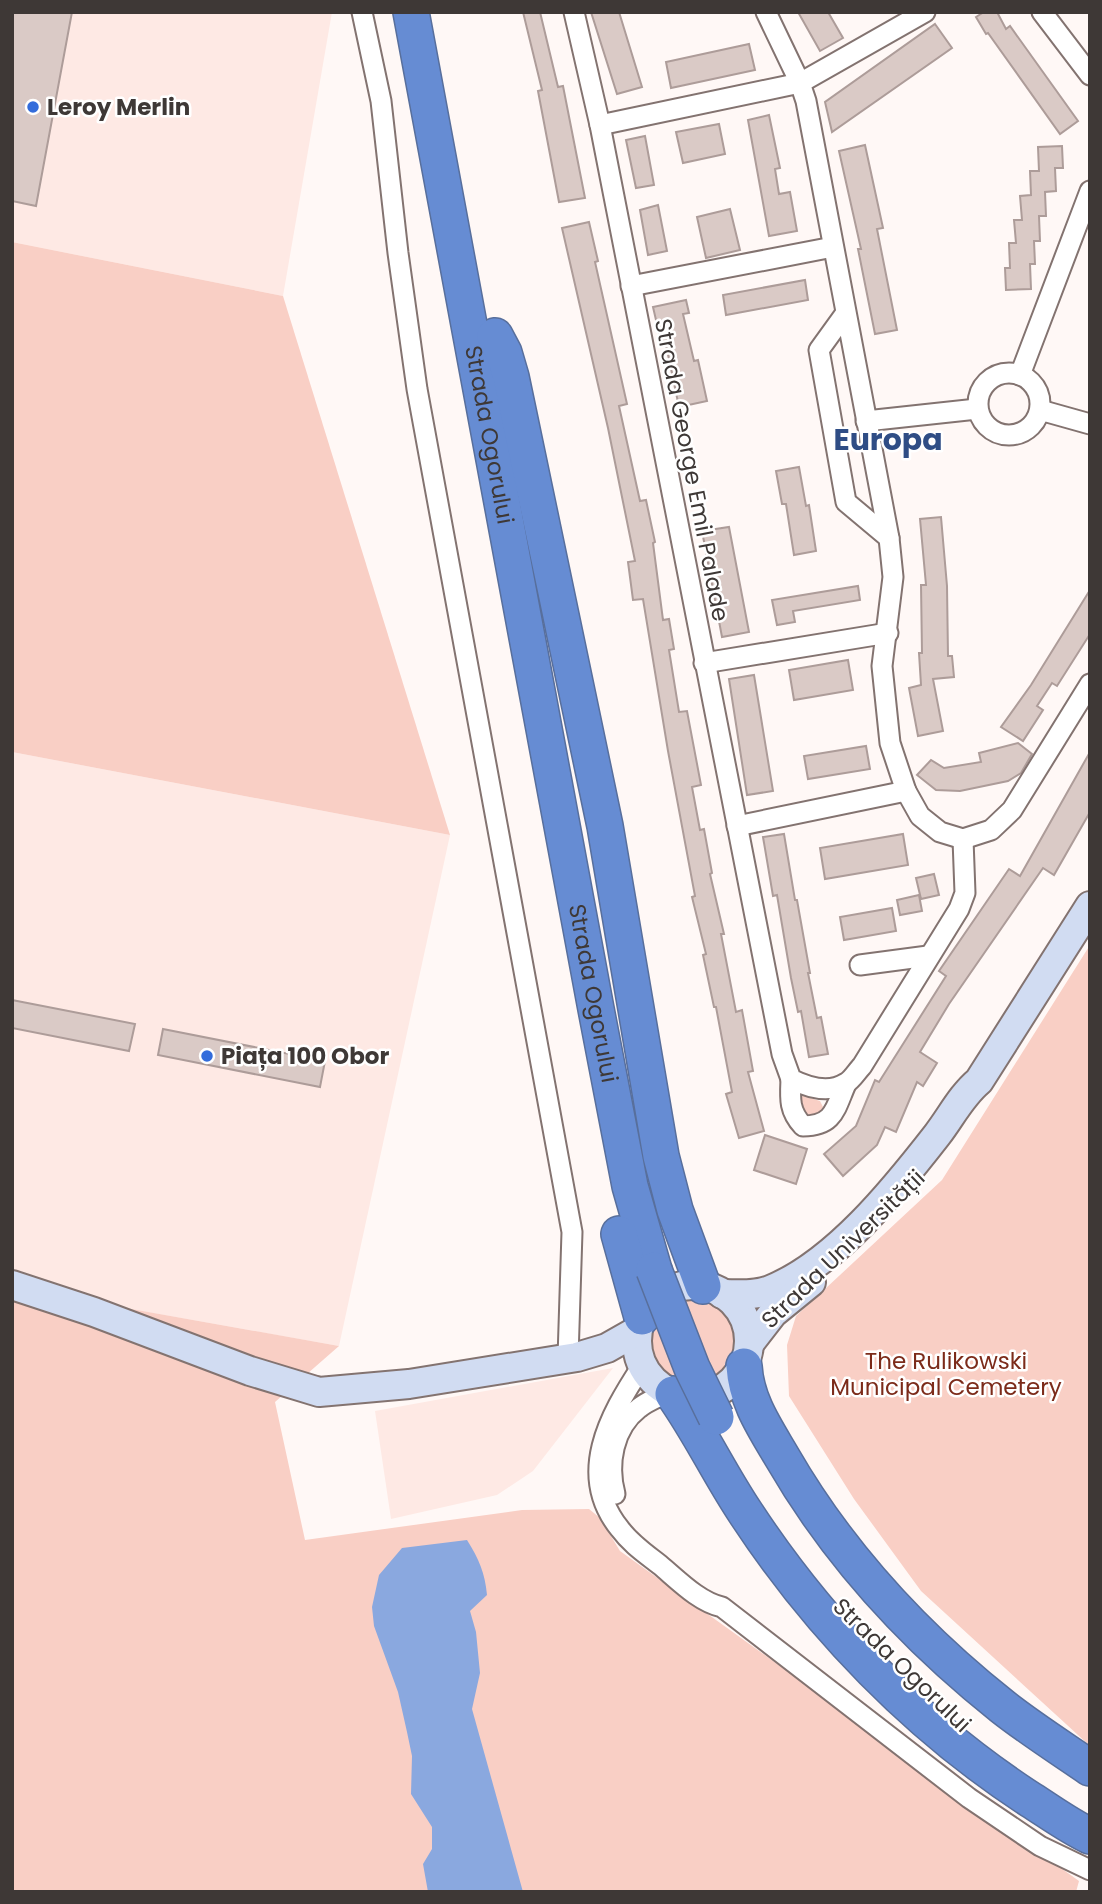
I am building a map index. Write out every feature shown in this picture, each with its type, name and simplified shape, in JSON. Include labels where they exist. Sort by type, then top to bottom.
[{"type":"highway","name":"Strada Ogorului","points":[[411,12],[484,337]]},
{"type":"highway","name":"Strada Ogorului","points":[[433,12],[484,337],[630,1185],[664,1267],[692,1368],[760,1452],[821,1545],[883,1621],[934,1673],[982,1714],[1045,1762],[1090,1790]]},
{"type":"highway","points":[[640,1343],[605,1172],[545,830],[509,653],[474,420],[468,356],[484,337],[504,353],[511,377],[601,803],[661,1156],[675,1210],[713,1290]]},
{"type":"highway","points":[[746,1355],[745,1385],[762,1422],[797,1484],[866,1576],[904,1618],[950,1662],[1025,1724],[1090,1768]]},
{"type":"highway","points":[[671,1393],[701,1436],[744,1511],[825,1620],[916,1712],[958,1747],[1005,1783],[1090,1836]]},
{"type":"highway","name":"Strada Ogorului","points":[[726,1412],[753,1483],[807,1567],[859,1629],[917,1686],[978,1739],[1090,1813]]},
{"type":"main road","name":"Strada Universității","points":[[746,1355],[773,1313],[831,1265],[902,1196],[948,1140],[975,1096],[979,1081],[1090,906]]},
{"type":"main road","name":"Strada Universității","points":[[713,1290],[757,1294],[770,1290],[827,1255],[895,1188],[940,1132],[968,1090],[979,1081]]},
{"type":"main road","points":[[12,1285],[94,1312],[286,1383],[320,1392],[388,1387],[572,1358],[607,1348],[640,1343]]},
{"type":"main road","points":[[689,1285],[713,1290],[734,1303],[743,1315],[748,1329],[746,1355],[736,1377],[714,1394],[693,1398],[671,1393],[649,1377],[640,1343],[650,1305],[674,1288],[689,1285]]},
{"type":"street","points":[[362,12],[381,101],[417,389],[572,1232],[572,1358]]},
{"type":"street","name":"Strada George Emil Palade","points":[[574,12],[600,125],[782,1054],[791,1079],[792,1115],[803,1126],[819,1126],[831,1117],[846,1084],[862,1066],[959,909],[965,893],[963,839]]},
{"type":"street","points":[[766,12],[806,101],[889,538],[892,577],[888,633],[882,666],[890,743],[905,791],[920,816],[940,832],[963,839],[990,830],[1012,810],[1090,684]]},
{"type":"street","points":[[600,125],[800,83],[925,12]]},
{"type":"street","points":[[1042,12],[1090,75]]},
{"type":"street","points":[[1020,375],[1090,191]]},
{"type":"street","points":[[631,286],[833,247]]},
{"type":"street","points":[[845,314],[819,350],[846,502],[889,538]]},
{"type":"street","points":[[1004,373],[1020,375],[1036,388],[1040,398],[1040,410],[1032,425],[1024,432],[1003,435],[983,423],[977,409],[978,396],[982,386],[994,376],[1004,373]]},
{"type":"street","points":[[866,421],[977,409]]},
{"type":"street","points":[[1040,410],[1090,424]]},
{"type":"street","points":[[704,663],[888,633]]},
{"type":"street","points":[[737,826],[905,791]]},
{"type":"street","points":[[860,965],[928,956]]},
{"type":"street","points":[[791,1079],[806,1087],[824,1089],[846,1084]]},
{"type":"street","points":[[640,1343],[627,1389],[604,1436],[598,1464],[600,1484],[611,1517],[633,1544],[711,1605],[722,1608],[969,1798],[1040,1846],[1090,1870]]},
{"type":"street","points":[[671,1393],[641,1406],[625,1421],[614,1446],[612,1483],[618,1503],[633,1526],[667,1560],[717,1598],[722,1608]]},
{"type":"shaded area","points":[[12,12],[332,12],[283,296],[12,242]]},
{"type":"shaded area","name":"Piața 100 Obor","points":[[12,752],[450,835],[339,1346],[108,1305],[12,1277]]},
{"type":"shaded area","points":[[613,1368],[533,1471],[497,1495],[391,1519],[375,1411]]},
{"type":"green space","points":[[12,242],[283,296],[450,835],[12,752]]},
{"type":"green space","name":"The Rulikowski Municipal Cemetery","points":[[1090,945],[1090,1746],[921,1591],[854,1499],[789,1396],[787,1345],[796,1316],[942,1180]]},
{"type":"green space","points":[[801,1095],[820,1101],[823,1107],[821,1111],[810,1116],[800,1108]]},
{"type":"green space","points":[[12,1277],[109,1305],[339,1346],[275,1402],[305,1540],[522,1510],[589,1509],[600,1518],[620,1551],[1079,1881],[1076,1892],[12,1892]]},
{"type":"green space","points":[[698,1293],[723,1303],[731,1310],[739,1328],[737,1359],[726,1376],[719,1381],[708,1385],[674,1386],[657,1375],[647,1356],[644,1343],[671,1298]]},
{"type":"water","points":[[467,1540],[481,1566],[487,1595],[470,1611],[476,1632],[480,1673],[472,1709],[523,1892],[428,1892],[423,1864],[432,1849],[432,1827],[411,1794],[412,1756],[407,1732],[398,1692],[374,1626],[372,1607],[379,1575],[402,1548]]},
{"type":"building","name":"Leroy Merlin","points":[[12,12],[72,12],[36,206],[12,201]]},
{"type":"building","points":[[523,12],[540,12],[558,87],[563,86],[585,198],[559,202],[538,91],[542,90]]},
{"type":"building","points":[[591,12],[619,12],[642,87],[617,94]]},
{"type":"building","points":[[798,12],[828,12],[843,38],[820,51]]},
{"type":"building","points":[[984,12],[997,12],[1006,29],[1010,26],[1078,121],[1060,134],[988,33],[986,34],[976,17]]},
{"type":"building","points":[[935,24],[952,48],[832,132],[825,102]]},
{"type":"building","points":[[749,44],[755,70],[671,88],[666,62]]},
{"type":"building","points":[[769,115],[780,168],[775,169],[779,194],[790,192],[797,231],[769,236],[748,120]]},
{"type":"building","points":[[719,124],[725,154],[683,163],[676,132]]},
{"type":"building","points":[[645,136],[654,185],[636,188],[626,140]]},
{"type":"building","points":[[865,145],[883,228],[877,229],[897,330],[875,334],[858,249],[861,249],[839,151]]},
{"type":"building","points":[[1062,146],[1063,168],[1055,168],[1056,191],[1045,192],[1046,216],[1039,216],[1040,241],[1034,241],[1035,264],[1030,264],[1031,289],[1006,290],[1005,268],[1010,268],[1009,243],[1016,243],[1014,220],[1022,220],[1020,196],[1031,195],[1030,171],[1039,171],[1038,147]]},
{"type":"building","points":[[658,205],[667,251],[648,255],[640,210]]},
{"type":"building","points":[[730,209],[740,250],[706,258],[697,217]]},
{"type":"building","points":[[589,222],[598,261],[595,262],[627,404],[619,406],[640,501],[646,500],[655,542],[663,620],[669,619],[674,649],[669,650],[679,712],[687,711],[701,785],[692,787],[700,830],[704,829],[736,1012],[742,1010],[753,1071],[748,1072],[764,1131],[739,1138],[726,1094],[732,1092],[703,955],[706,954],[692,897],[695,896],[643,599],[633,600],[628,562],[635,561],[608,428],[562,228]]},
{"type":"building","points":[[805,280],[808,300],[726,315],[723,295]]},
{"type":"building","points":[[686,300],[689,313],[683,314],[694,361],[698,360],[707,401],[679,407],[666,345],[662,346],[653,307]]},
{"type":"building","points":[[799,467],[806,506],[809,505],[816,551],[794,555],[786,504],[782,504],[776,471]]},
{"type":"building","points":[[941,517],[947,586],[948,656],[952,656],[954,677],[933,679],[943,731],[918,736],[909,688],[921,685],[921,585],[926,585],[920,519]]},
{"type":"building","points":[[729,527],[749,632],[722,637],[702,531]]},
{"type":"building","points":[[858,586],[860,600],[793,611],[795,622],[777,625],[772,600]]},
{"type":"building","points":[[1090,590],[1090,634],[1057,686],[1052,683],[1037,706],[1043,710],[1023,741],[1001,727],[1031,685]]},
{"type":"building","points":[[848,660],[853,690],[794,700],[789,670]]},
{"type":"building","points":[[754,675],[773,791],[747,795],[729,679]]},
{"type":"building","points":[[1018,743],[1032,754],[1021,773],[1008,781],[960,791],[936,790],[917,775],[931,760],[944,768],[981,762],[979,753]]},
{"type":"building","points":[[866,746],[870,769],[808,779],[804,756]]},
{"type":"building","points":[[1090,752],[1090,812],[1054,875],[1043,868],[949,1004],[920,1052],[937,1063],[923,1086],[917,1082],[896,1132],[885,1127],[877,1145],[843,1176],[824,1154],[856,1126],[875,1080],[879,1082],[946,976],[939,971],[1009,869],[1020,876]]},
{"type":"building","points":[[784,834],[817,1018],[821,1017],[828,1054],[809,1057],[801,1011],[798,1012],[791,978],[777,895],[773,896],[763,837]]},
{"type":"building","points":[[903,834],[908,865],[825,879],[820,848]]},
{"type":"building","points":[[934,874],[939,895],[921,899],[916,878]]},
{"type":"building","points":[[919,895],[922,911],[900,915],[897,900]]},
{"type":"building","points":[[892,908],[896,931],[844,940],[840,917]]},
{"type":"building","points":[[12,1000],[135,1024],[129,1051],[12,1028]]},
{"type":"building","points":[[163,1029],[325,1061],[320,1087],[158,1055]]},
{"type":"building","points":[[765,1135],[807,1149],[796,1184],[754,1170]]},
{"type":"place","name":"Leroy Merlin","points":[[33,107]]},
{"type":"place","name":"Piața 100 Obor","points":[[207,1056]]},
{"type":"district","name":"Europa","points":[[888,440]]}]
